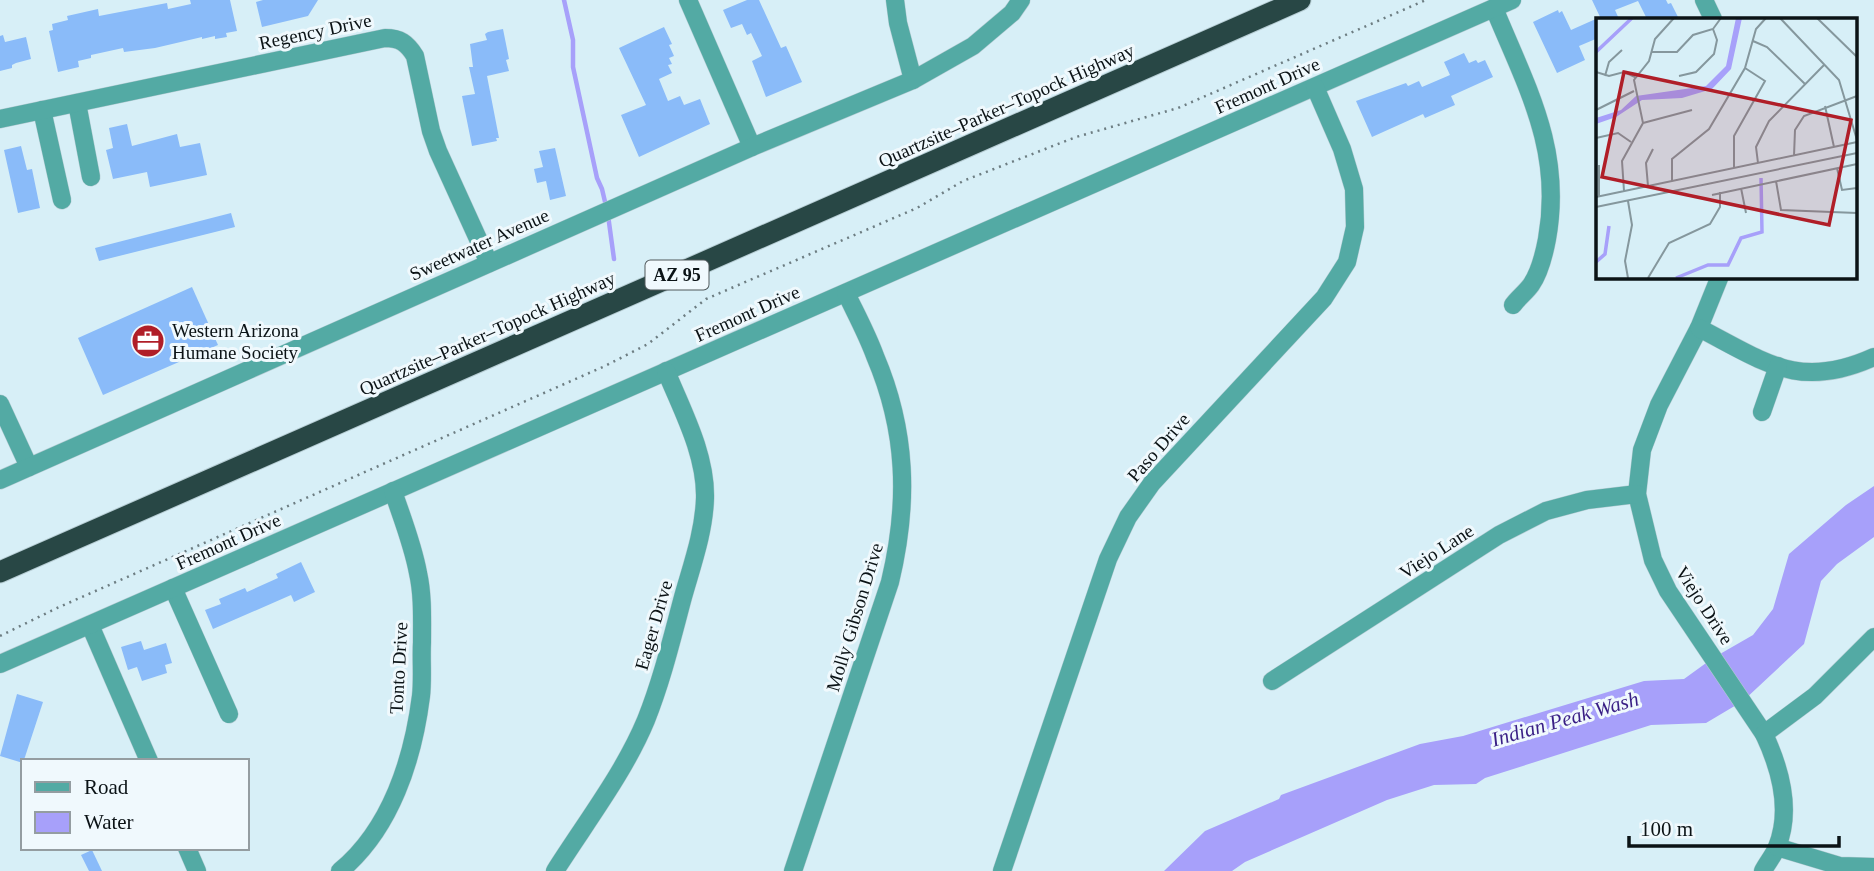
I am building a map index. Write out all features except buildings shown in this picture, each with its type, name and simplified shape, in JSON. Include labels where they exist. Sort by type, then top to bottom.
[{"type":"highway","name":"Quartzsite–Parker–Topock Highway","points":[[0,572],[1300,0]]},
{"type":"street","points":[[688,0],[752,147]]},
{"type":"street","points":[[895,0],[898,23],[913,80]]},
{"type":"street","name":"Sweetwater Avenue","points":[[0,480],[752,147],[913,80],[973,46],[1012,13],[1021,0]]},
{"type":"street","name":"Fremont Drive","points":[[0,664],[1512,0]]},
{"type":"street","points":[[1704,0],[1713,18]]},
{"type":"street","points":[[1494,8],[1533,102],[1547,145],[1552,187],[1550,223],[1543,258],[1532,284],[1513,304]]},
{"type":"street","name":"Regency Drive","points":[[0,119],[385,38],[397,38],[410,47],[415,56],[438,151],[489,263]]},
{"type":"street","name":"Paso Drive","points":[[1002,871],[1108,559],[1128,517],[1152,483],[1324,298],[1347,262],[1355,227],[1354,188],[1342,149],[1315,87]]},
{"type":"street","points":[[77,103],[91,177]]},
{"type":"street","points":[[42,110],[62,200]]},
{"type":"street","name":"Viejo Drive","points":[[1719,278],[1699,328],[1659,405],[1642,450],[1637,494],[1653,560],[1668,591],[1764,734],[1776,760],[1783,789],[1784,818],[1777,847],[1763,871]]},
{"type":"street","name":"Molly Gibson Drive","points":[[793,871],[890,582],[899,546],[902,517],[901,447],[891,403],[876,357],[846,293]]},
{"type":"street","points":[[1699,328],[1793,372],[1822,373],[1859,364],[1874,357]]},
{"type":"street","points":[[1762,412],[1778,366]]},
{"type":"street","name":"Eager Drive","points":[[555,871],[626,760],[645,721],[658,687],[699,540],[705,497],[700,463],[691,432],[666,371]]},
{"type":"street","points":[[0,404],[29,467]]},
{"type":"street","name":"Tonto Drive","points":[[340,871],[379,825],[402,781],[421,694],[422,611],[418,574],[393,491]]},
{"type":"street","name":"Viejo Lane","points":[[1272,681],[1499,535],[1546,511],[1587,500],[1637,494]]},
{"type":"street","points":[[173,588],[229,714]]},
{"type":"street","points":[[90,625],[148,759]]},
{"type":"street","points":[[1764,734],[1815,696],[1874,638]]},
{"type":"street","points":[[1777,847],[1840,866],[1874,867]]},
{"type":"street","points":[[188,850],[197,871]]},
{"type":"path","points":[[0,636],[69,602],[605,366],[648,344],[706,299],[917,208],[963,181],[1076,137],[1178,108],[1426,0]]},
{"type":"water","name":"Indian Peak Wash","points":[[1874,486],[1874,537],[1837,564],[1821,581],[1804,644],[1743,701],[1706,723],[1651,725],[1485,778],[1476,784],[1434,785],[1387,800],[1245,862],[1232,871],[1164,871],[1205,831],[1279,799],[1281,795],[1420,744],[1463,736],[1644,681],[1684,679],[1713,658],[1753,635],[1773,609],[1789,554],[1846,505]]},
{"type":"waterway","points":[[564,0],[573,40],[573,67],[597,178],[606,206]]},
{"type":"waterway","points":[[608,215],[614,259]]},
{"type":"place","name":"Western Arizona Humane Society","points":[[148,341]]}]
